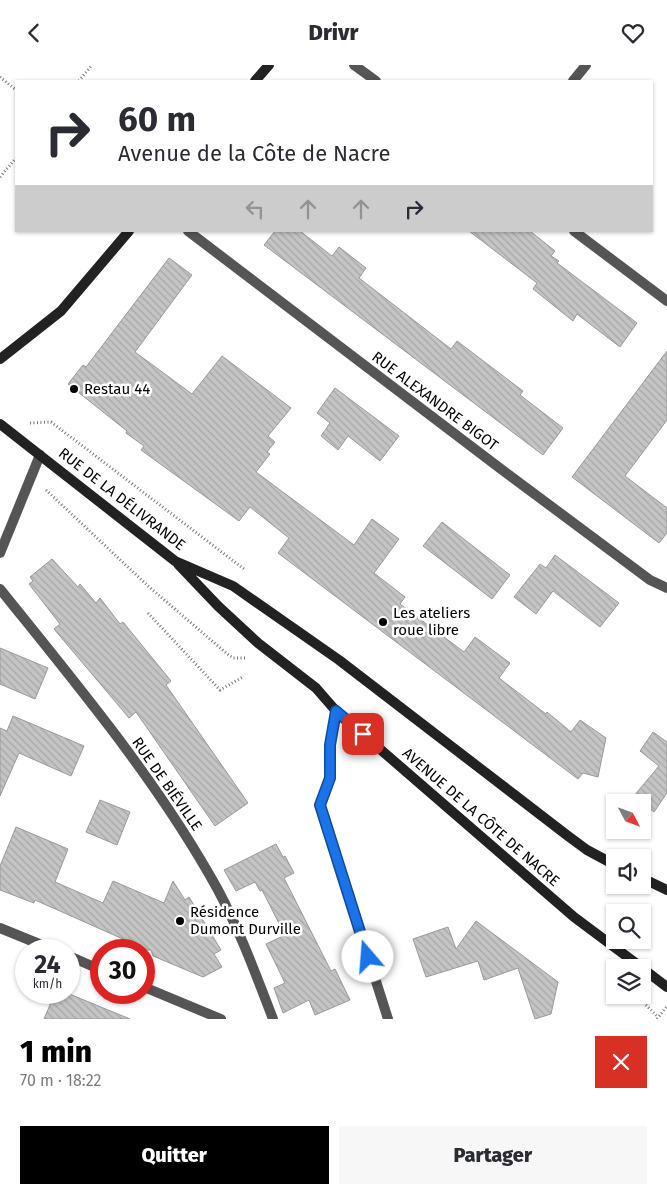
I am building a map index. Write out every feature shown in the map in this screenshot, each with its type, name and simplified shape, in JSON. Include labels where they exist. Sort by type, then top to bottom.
[{"type":"main road","points":[[256,80],[269,65]]},
{"type":"main road","points":[[0,359],[61,311],[127,232]]},
{"type":"main road","name":"RUE DE LA DÉLIVRANDE","points":[[0,424],[176,561],[233,586],[339,660],[568,836],[606,859]]},
{"type":"main road","name":"AVENUE DE LA CÔTE DE NACRE","points":[[176,561],[218,606],[258,643],[316,688],[336,711],[574,917],[630,959]]},
{"type":"main road","points":[[651,882],[667,890]]},
{"type":"main road","name":"AVENUE DE LA CÔTE DE NACRE","points":[[651,975],[667,987]]},
{"type":"street","points":[[354,65],[375,80]]},
{"type":"street","points":[[574,80],[586,65]]},
{"type":"street","name":"RUE ALEXANDRE BIGOT","points":[[189,232],[497,466],[650,580],[667,589]]},
{"type":"street","points":[[575,232],[667,301]]},
{"type":"street","points":[[0,553],[40,455]]},
{"type":"street","name":"RUE DE BIÉVILLE","points":[[0,589],[110,727],[198,855],[234,921],[273,1019]]},
{"type":"street","points":[[336,711],[330,745],[330,778],[320,805],[388,1019]]},
{"type":"street","points":[[0,928],[27,939]]},
{"type":"street","points":[[155,992],[221,1019]]},
{"type":"path","points":[[80,80],[92,65]]},
{"type":"path","points":[[0,77],[15,89]]},
{"type":"path","points":[[0,177],[15,158]]},
{"type":"path","points":[[148,613],[220,690],[242,677]]},
{"type":"path","points":[[644,1004],[657,1018],[667,1006]]},
{"type":"building","points":[[274,232],[301,232],[332,256],[339,247],[366,268],[359,278],[451,349],[457,341],[523,391],[520,395],[563,428],[543,455],[264,245]]},
{"type":"building","points":[[470,232],[531,232],[555,251],[551,256],[559,261],[557,263],[637,323],[620,347],[577,314],[573,321],[533,289],[537,283]]},
{"type":"building","points":[[169,258],[192,275],[135,352],[192,394],[222,356],[291,408],[268,436],[275,442],[267,452],[270,454],[256,472],[354,545],[372,519],[399,539],[374,573],[405,597],[400,604],[464,652],[475,637],[510,663],[499,678],[546,714],[547,712],[571,732],[580,720],[606,738],[598,777],[583,773],[578,779],[278,553],[289,538],[250,507],[239,521],[141,450],[144,446],[68,384],[83,365],[86,367]]},
{"type":"building","points":[[667,351],[667,420],[625,476],[667,508],[667,533],[659,543],[572,477]]},
{"type":"building","points":[[335,388],[399,436],[380,461],[348,436],[338,450],[321,436],[330,423],[317,413]]},
{"type":"building","points":[[442,522],[510,575],[492,599],[423,546]]},
{"type":"building","points":[[555,555],[619,603],[600,627],[553,591],[536,614],[514,597],[540,564],[546,568]]},
{"type":"building","points":[[52,559],[78,587],[80,584],[96,603],[100,598],[120,624],[123,622],[171,681],[166,685],[248,803],[215,826],[136,712],[129,718],[54,629],[60,624],[29,584],[33,581],[30,577]]},
{"type":"building","points":[[0,648],[48,668],[35,699],[0,684]]},
{"type":"building","points":[[13,716],[84,746],[71,776],[19,753],[0,796],[0,728],[7,731]]},
{"type":"building","points":[[653,732],[667,742],[667,793],[654,812],[651,810],[651,794],[636,794],[659,766],[640,751]]},
{"type":"building","points":[[100,800],[130,812],[117,845],[86,832]]},
{"type":"building","points":[[16,827],[68,849],[55,882],[103,903],[113,881],[164,903],[173,881],[185,900],[189,897],[221,950],[214,954],[222,967],[203,977],[155,957],[155,939],[123,939],[35,900],[34,903],[0,890],[0,866]]},
{"type":"building","points":[[276,844],[294,873],[284,878],[331,971],[335,969],[350,1000],[315,1015],[309,1000],[283,1013],[274,988],[285,983],[266,944],[285,935],[262,890],[260,891],[255,882],[236,891],[224,870]]},
{"type":"building","points":[[476,921],[558,982],[551,1014],[535,1019],[518,968],[484,980],[478,961],[426,977],[413,939],[448,927],[456,949]]},
{"type":"building","points":[[80,998],[130,1019],[44,1019],[50,1004],[80,1004]]},
{"type":"place","name":"Restau 44","points":[[74,389]]},
{"type":"place","name":"Les ateliers roue libre","points":[[383,622]]},
{"type":"place","name":"Résidence Dumont Durville","points":[[180,921]]},
{"type":"route","points":[[363,734],[336,711],[330,745],[330,778],[320,805],[368,957]]}]
